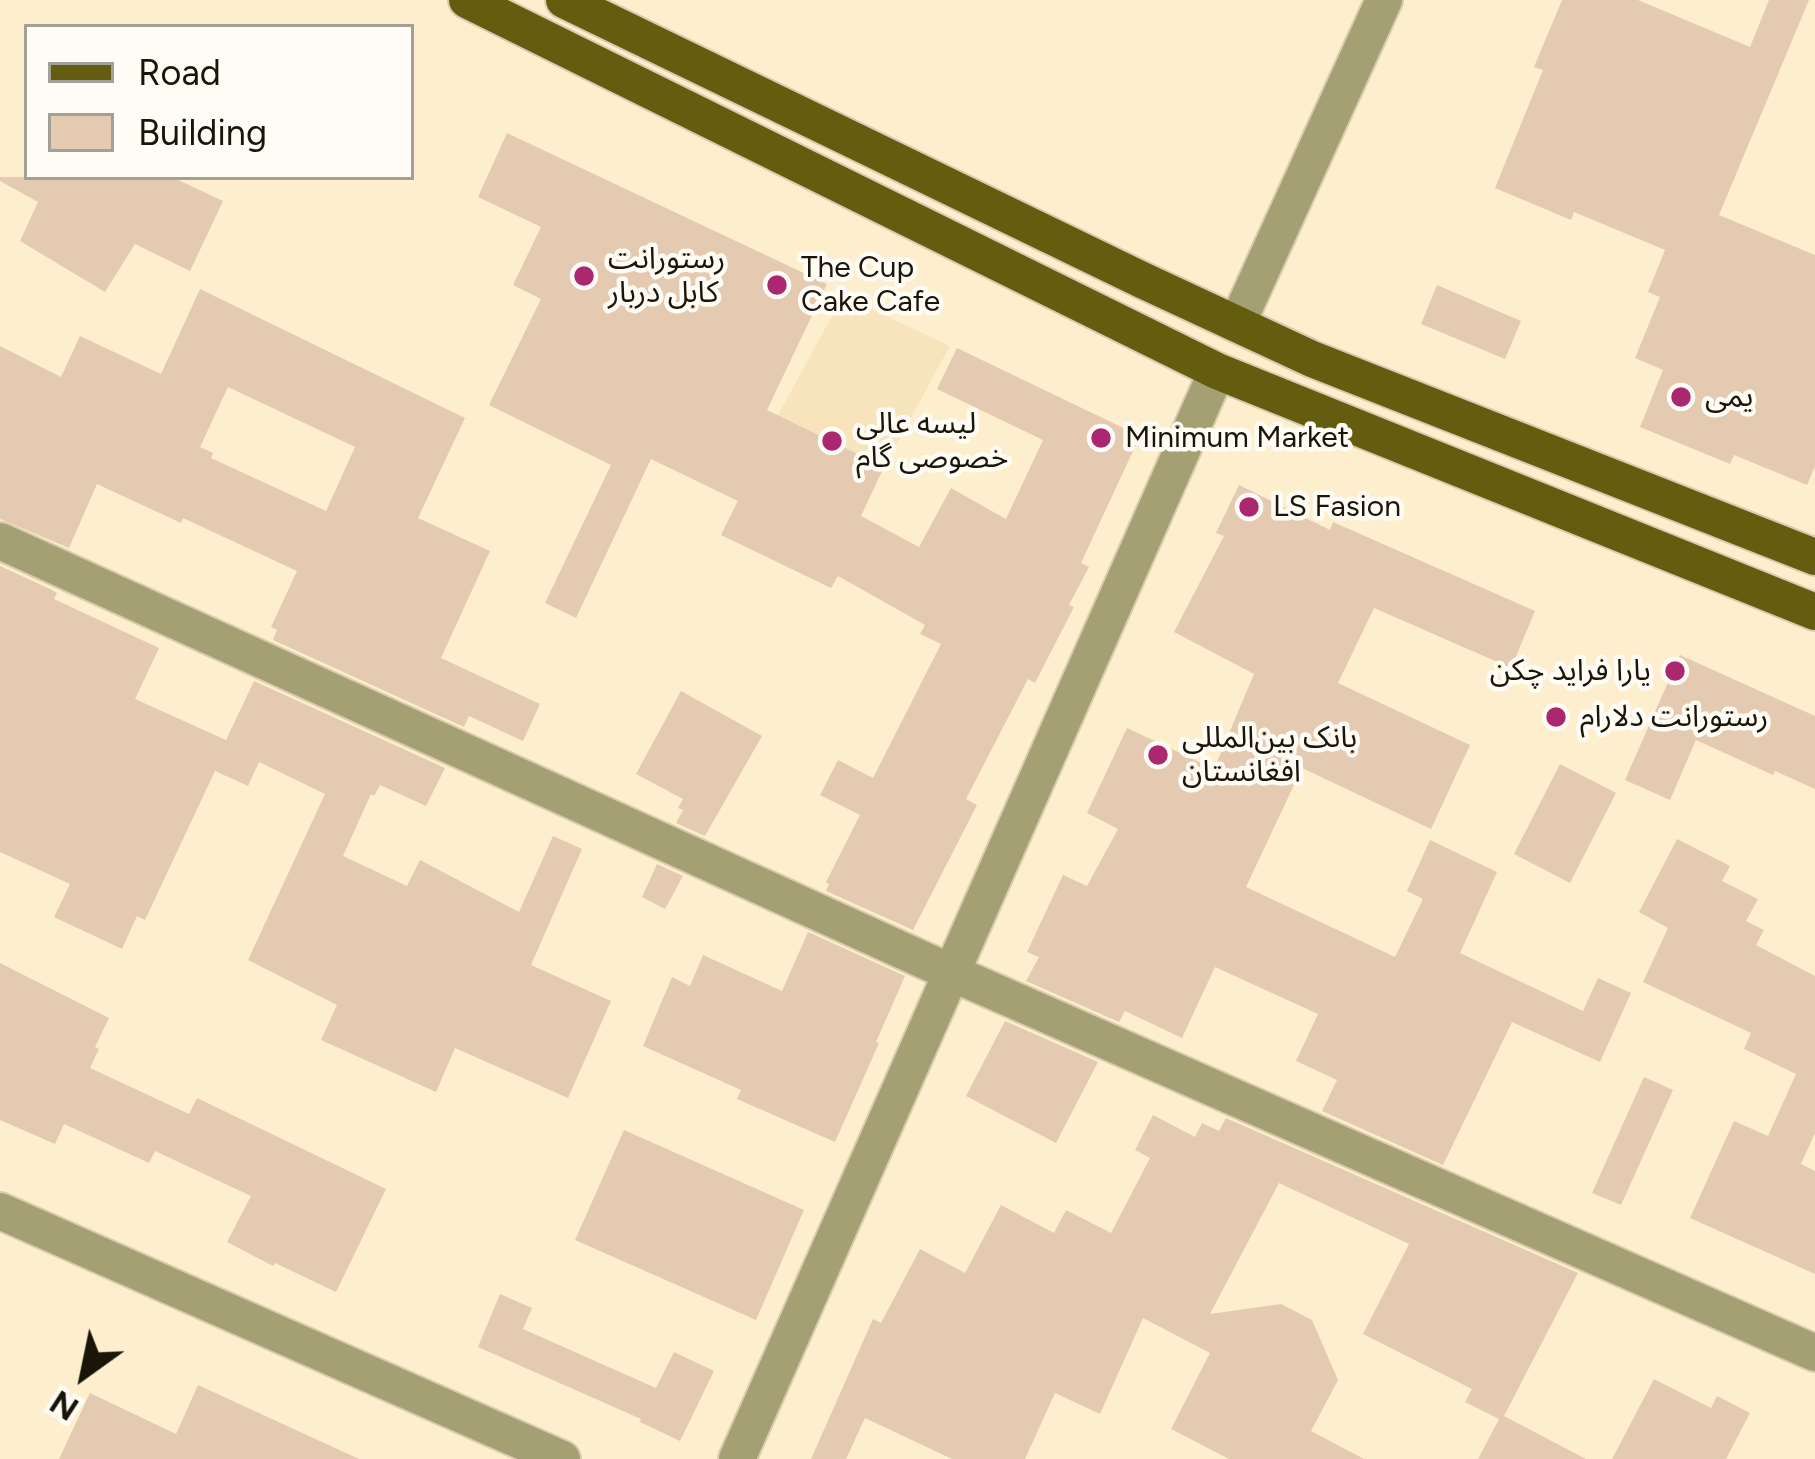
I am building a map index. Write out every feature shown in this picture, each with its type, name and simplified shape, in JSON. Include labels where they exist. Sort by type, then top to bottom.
[{"type":"main road","points":[[467,0],[1217,370],[1815,612]]},
{"type":"main road","points":[[564,0],[1312,358],[1815,557]]},
{"type":"street","points":[[1237,323],[1384,0]]},
{"type":"street","points":[[737,1459],[1217,370]]},
{"type":"street","points":[[0,541],[952,973],[1815,1353]]},
{"type":"street","points":[[0,1210],[562,1459]]},
{"type":"shaded area","name":"لیسه عالی خصوصی گام","points":[[843,296],[950,346],[884,467],[840,561],[721,535],[778,415]]},
{"type":"building","points":[[1562,0],[1638,0],[1750,47],[1769,0],[1809,0],[1719,215],[1815,255],[1815,466],[1807,485],[1734,455],[1730,464],[1640,427],[1663,370],[1635,358],[1660,297],[1648,292],[1665,250],[1574,212],[1571,220],[1495,188],[1543,70],[1534,67]]},
{"type":"building","points":[[507,133],[827,284],[767,410],[884,467],[861,516],[919,547],[951,488],[1006,519],[1043,440],[937,389],[957,348],[1140,436],[1081,563],[1089,567],[1069,605],[1074,607],[1035,683],[1028,679],[966,799],[977,805],[913,930],[826,891],[826,882],[860,815],[820,795],[838,760],[873,778],[941,644],[920,634],[925,625],[838,576],[831,588],[721,535],[738,501],[651,459],[576,618],[545,603],[611,465],[489,405],[541,299],[513,285],[541,227],[478,197]]},
{"type":"building","points":[[0,177],[178,180],[223,201],[190,271],[135,244],[105,292],[20,241],[38,202]]},
{"type":"building","points":[[1437,285],[1521,321],[1505,359],[1421,324]]},
{"type":"building","points":[[200,289],[465,418],[418,518],[490,551],[441,658],[540,704],[523,741],[469,716],[464,727],[273,640],[277,630],[271,627],[297,571],[183,518],[181,523],[97,484],[69,548],[0,519],[0,346],[61,377],[80,336],[161,374]],"holes":[[[228,387],[355,447],[326,511],[211,458],[213,453],[200,447]]]},
{"type":"building","points":[[1239,485],[1330,530],[1333,522],[1535,611],[1511,668],[1374,608],[1338,683],[1470,745],[1431,829],[1302,768],[1246,887],[1395,957],[1423,899],[1407,891],[1430,840],[1497,872],[1460,953],[1583,1011],[1598,978],[1631,993],[1600,1062],[1512,1022],[1443,1165],[1322,1111],[1337,1080],[1296,1061],[1318,1014],[1215,967],[1182,1038],[1125,1011],[1119,1022],[1026,981],[1039,957],[1027,952],[1063,875],[1087,886],[1118,829],[1087,813],[1127,728],[1214,769],[1254,674],[1174,632],[1224,536],[1216,533]]},
{"type":"building","points":[[0,566],[57,593],[54,599],[159,648],[135,699],[226,740],[254,681],[445,768],[426,806],[380,785],[371,794],[343,856],[407,886],[420,860],[519,912],[553,836],[582,849],[531,965],[611,1001],[568,1098],[455,1048],[436,1092],[321,1040],[337,1005],[248,960],[325,794],[259,762],[248,786],[215,771],[145,920],[137,916],[122,949],[54,917],[70,884],[0,852]]},
{"type":"building","points":[[1680,655],[1815,716],[1815,789],[1696,740],[1670,800],[1625,780]]},
{"type":"building","points":[[681,691],[762,736],[705,836],[676,823],[683,799],[636,774]]},
{"type":"building","points":[[1560,764],[1616,793],[1570,883],[1514,854]]},
{"type":"building","points":[[1677,839],[1730,866],[1722,881],[1758,899],[1746,921],[1764,930],[1756,945],[1815,976],[1815,1133],[1801,1164],[1815,1171],[1815,1274],[1690,1218],[1734,1121],[1768,1136],[1796,1074],[1744,1049],[1751,1033],[1643,982],[1668,928],[1639,912]]},
{"type":"building","points":[[657,864],[683,876],[665,909],[642,897]]},
{"type":"building","points":[[808,932],[905,976],[835,1142],[737,1099],[741,1090],[643,1046],[672,977],[690,986],[703,955],[782,991]]},
{"type":"building","points":[[0,963],[109,1018],[90,1068],[189,1114],[197,1098],[386,1189],[336,1292],[227,1242],[251,1196],[155,1151],[149,1163],[64,1124],[55,1144],[0,1120]]},
{"type":"building","points":[[1005,1021],[1098,1062],[1056,1143],[966,1096]]},
{"type":"building","points":[[1644,1077],[1673,1090],[1621,1205],[1592,1193]]},
{"type":"building","points":[[1153,1115],[1195,1137],[1202,1123],[1219,1131],[1226,1118],[1578,1273],[1504,1416],[1586,1459],[1478,1459],[1499,1419],[1465,1402],[1472,1389],[1363,1334],[1409,1244],[1279,1183],[1210,1314],[1281,1304],[1312,1320],[1338,1380],[1311,1431],[1364,1459],[1229,1459],[1171,1429],[1210,1353],[1143,1318],[1100,1414],[1055,1393],[1025,1459],[952,1459],[865,1418],[846,1459],[811,1459],[873,1319],[881,1323],[920,1249],[965,1273],[1001,1205],[1054,1233],[1066,1210],[1111,1233],[1150,1158],[1135,1150]]},
{"type":"building","points":[[624,1130],[804,1210],[756,1320],[575,1240]]},
{"type":"building","points":[[500,1294],[532,1308],[523,1329],[656,1388],[674,1352],[714,1371],[680,1441],[478,1347]]},
{"type":"building","points":[[1654,1379],[1711,1408],[1717,1396],[1750,1413],[1726,1459],[1612,1459]]},
{"type":"building","points":[[198,1385],[359,1459],[59,1459],[90,1393],[176,1434]]},
{"type":"place","name":"رستورانت کابل دربار","points":[[584,276]]},
{"type":"place","name":"The Cup Cake Cafe","points":[[777,285]]},
{"type":"place","name":"یمی","points":[[1681,397]]},
{"type":"place","name":"Minimum Market","points":[[1101,438]]},
{"type":"place","name":"لیسه عالی خصوصی گام","points":[[832,441]]},
{"type":"place","name":"LS Fasion","points":[[1249,507]]},
{"type":"place","name":"یارا فراید چکن","points":[[1675,671]]},
{"type":"place","name":"رستورانت دلارام","points":[[1556,717]]},
{"type":"place","name":"بانک بین‌المللی افغانستان","points":[[1158,755]]}]
